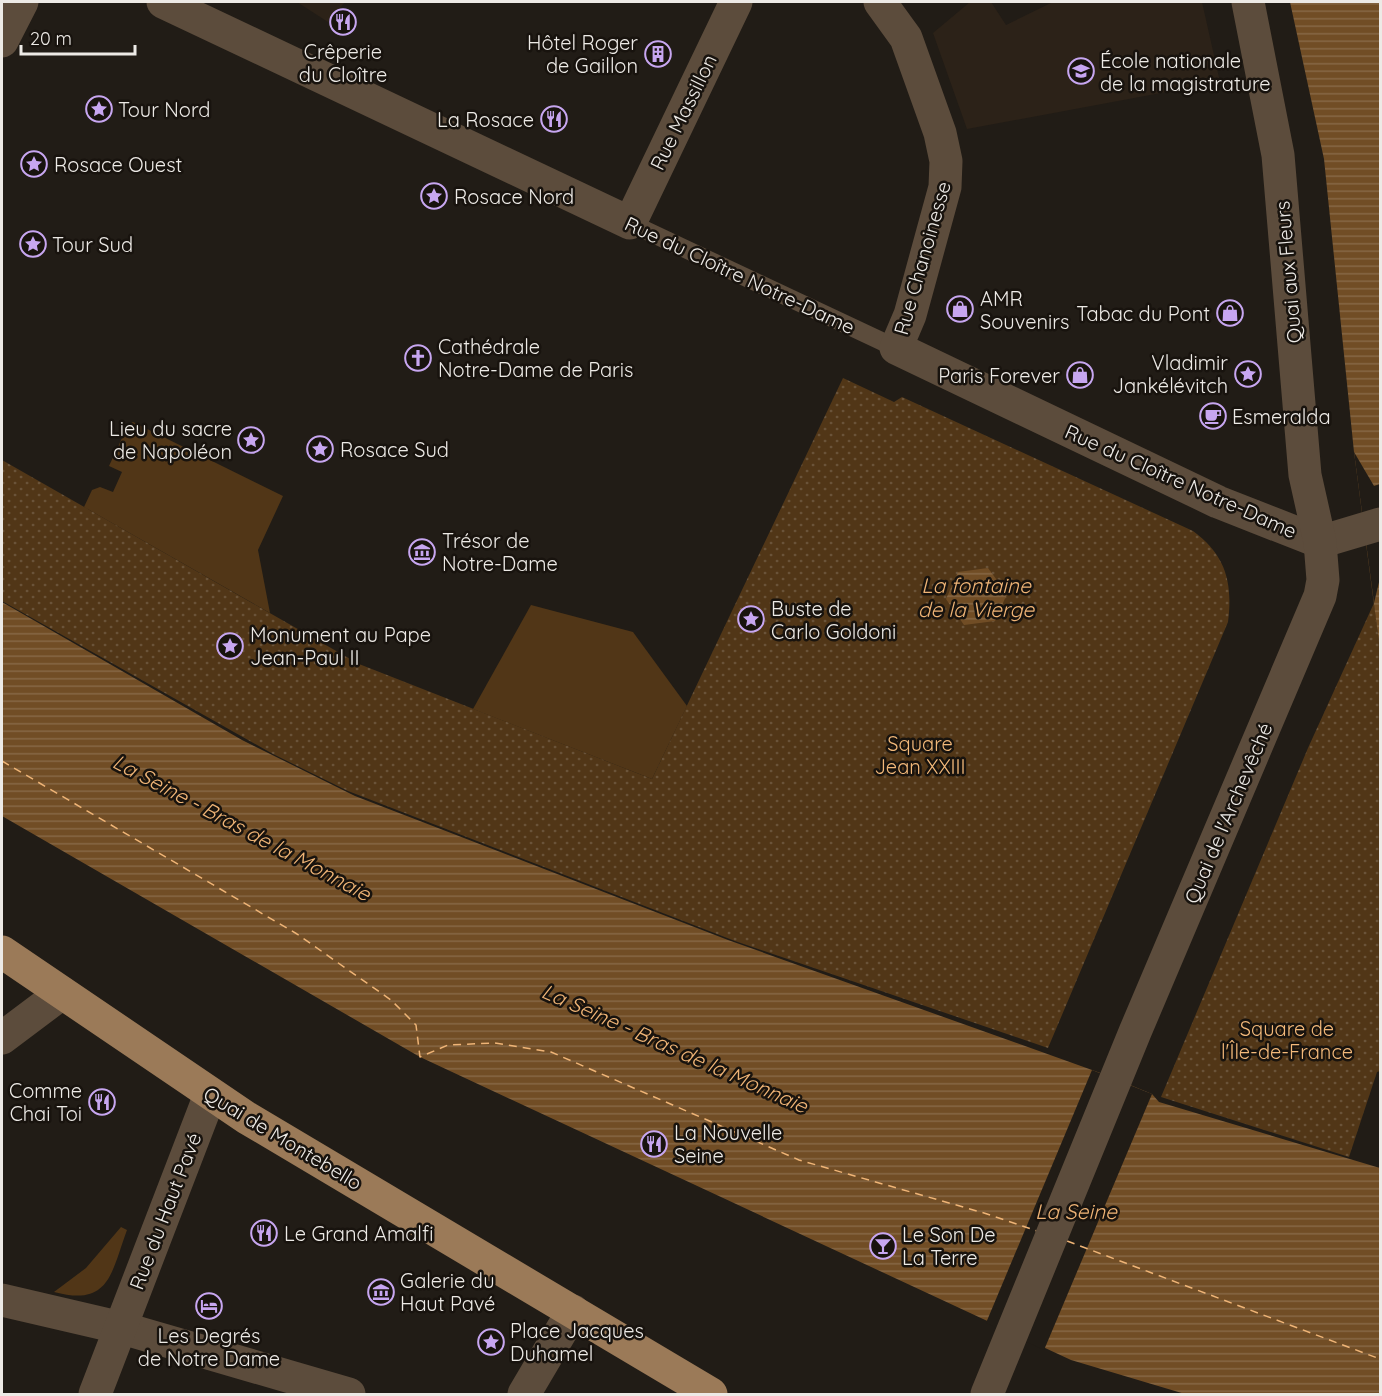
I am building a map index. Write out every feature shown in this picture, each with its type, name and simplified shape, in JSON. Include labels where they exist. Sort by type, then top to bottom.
[{"type":"main road","name":"Quai de Montebello","points":[[2,952],[210,1095],[711,1395]]},
{"type":"street","points":[[2,41],[22,2]]},
{"type":"street","name":"Rue du Cloître Notre-Dame","points":[[163,2],[630,223]]},
{"type":"street","name":"Rue Massillon","points":[[630,223],[736,2]]},
{"type":"street","name":"Rue Chanoinesse","points":[[880,2],[906,38],[940,133],[946,161],[945,187],[910,315],[896,348]]},
{"type":"street","name":"Quai aux Fleurs","points":[[1248,2],[1278,155],[1305,474],[1320,542]]},
{"type":"street","name":"Rue du Cloître Notre-Dame","points":[[896,348],[1218,502],[1320,542]]},
{"type":"street","points":[[1320,542],[1372,526]]},
{"type":"street","name":"Quai de l'Archevêché","points":[[987,1395],[1118,1080],[1135,1032],[1320,596],[1323,580],[1320,542]]},
{"type":"street","points":[[2,1038],[62,993]]},
{"type":"street","name":"Rue du Haut Pavé","points":[[95,1395],[210,1095]]},
{"type":"street","points":[[2,1300],[122,1328],[349,1395]]},
{"type":"street","points":[[524,1395],[573,1311]]},
{"type":"lane","name":"Rue du Cloître Notre-Dame","points":[[630,223],[896,348]]},
{"type":"shaded area","points":[[297,2],[345,2],[328,22]]},
{"type":"shaded area","name":"École nationale de la magistrature","points":[[970,2],[991,2],[1006,25],[1053,2],[1202,2],[1220,82],[967,129],[933,33]]},
{"type":"green space","name":"Square Jean XXIII","points":[[843,378],[894,402],[902,397],[1193,531],[1213,550],[1225,571],[1229,595],[1228,622],[1048,1048],[735,941],[348,791],[273,754],[2,601],[2,460],[359,664],[652,779]]},
{"type":"green space","points":[[133,422],[283,496],[258,550],[270,613],[84,507],[92,490],[100,487],[113,492],[122,472],[109,466],[128,425]]},
{"type":"green space","name":"Square de l'Île-de-France","points":[[1374,603],[1380,650],[1380,1071],[1377,1072],[1349,1157],[1161,1097],[1308,748]]},
{"type":"green space","points":[[531,605],[633,632],[687,706],[652,779],[473,709]]},
{"type":"green space","points":[[121,1227],[127,1230],[106,1283],[87,1295],[54,1292],[86,1268]]},
{"type":"water","points":[[1290,2],[1380,2],[1380,650],[1354,452],[1324,159]]},
{"type":"water","name":"La fontaine de la Vierge","points":[[988,568],[1007,594],[995,621],[964,625],[946,599],[958,572]]},
{"type":"water","name":"La Seine","points":[[2,602],[242,740],[355,796],[728,940],[1106,1075],[1152,1094],[1159,1102],[1380,1168],[1380,1394],[1185,1394],[1071,1360],[420,1057],[2,816]]},
{"type":"pier","points":[[1354,452],[1374,486],[1380,484],[1380,578],[1374,603]]},
{"type":"pier","points":[[1092,1070],[1152,1094],[1044,1350],[986,1323]]},
{"type":"ferry route","points":[[2,761],[297,934],[391,1000],[416,1025],[420,1057],[448,1045],[495,1043],[551,1052],[799,1160],[984,1213],[1037,1231]]},
{"type":"ferry route","points":[[1067,1241],[1380,1359]]},
{"type":"place","name":"Crêperie du Cloître","points":[[343,22]]},
{"type":"place","name":"Hôtel Roger de Gaillon","points":[[658,54]]},
{"type":"place","name":"École nationale de la magistrature","points":[[1081,71]]},
{"type":"place","name":"Tour Nord","points":[[99,109]]},
{"type":"place","name":"La Rosace","points":[[554,119]]},
{"type":"place","name":"Rosace Ouest","points":[[34,164]]},
{"type":"place","name":"Rosace Nord","points":[[434,196]]},
{"type":"place","name":"Tour Sud","points":[[33,244]]},
{"type":"place","name":"AMR Souvenirs","points":[[960,309]]},
{"type":"place","name":"Tabac du Pont","points":[[1230,313]]},
{"type":"place","name":"Cathédrale Notre-Dame de Paris","points":[[418,358]]},
{"type":"place","name":"Vladimir Jankélévitch","points":[[1248,374]]},
{"type":"place","name":"Paris Forever","points":[[1080,375]]},
{"type":"place","name":"Esmeralda","points":[[1213,416]]},
{"type":"place","name":"Lieu du sacre de Napoléon","points":[[251,440]]},
{"type":"place","name":"Rosace Sud","points":[[320,449]]},
{"type":"place","name":"Trésor de Notre-Dame","points":[[422,552]]},
{"type":"place","name":"Buste de Carlo Goldoni","points":[[751,619]]},
{"type":"place","name":"Monument au Pape Jean-Paul II","points":[[230,646]]},
{"type":"place","name":"Comme Chai Toi","points":[[102,1102]]},
{"type":"place","name":"La Nouvelle Seine","points":[[654,1144]]},
{"type":"place","name":"Le Grand Amalfi","points":[[264,1233]]},
{"type":"place","name":"Le Son De La Terre","points":[[883,1246]]},
{"type":"place","name":"Galerie du Haut Pavé","points":[[381,1292]]},
{"type":"place","name":"Les Degrés de Notre Dame","points":[[209,1306]]},
{"type":"place","name":"Place Jacques Duhamel","points":[[491,1342]]},
{"type":"water label","name":"La Seine - Bras de la Monnaie","points":[[242,827]]},
{"type":"water label","name":"La Seine - Bras de la Monnaie","points":[[675,1048]]}]
